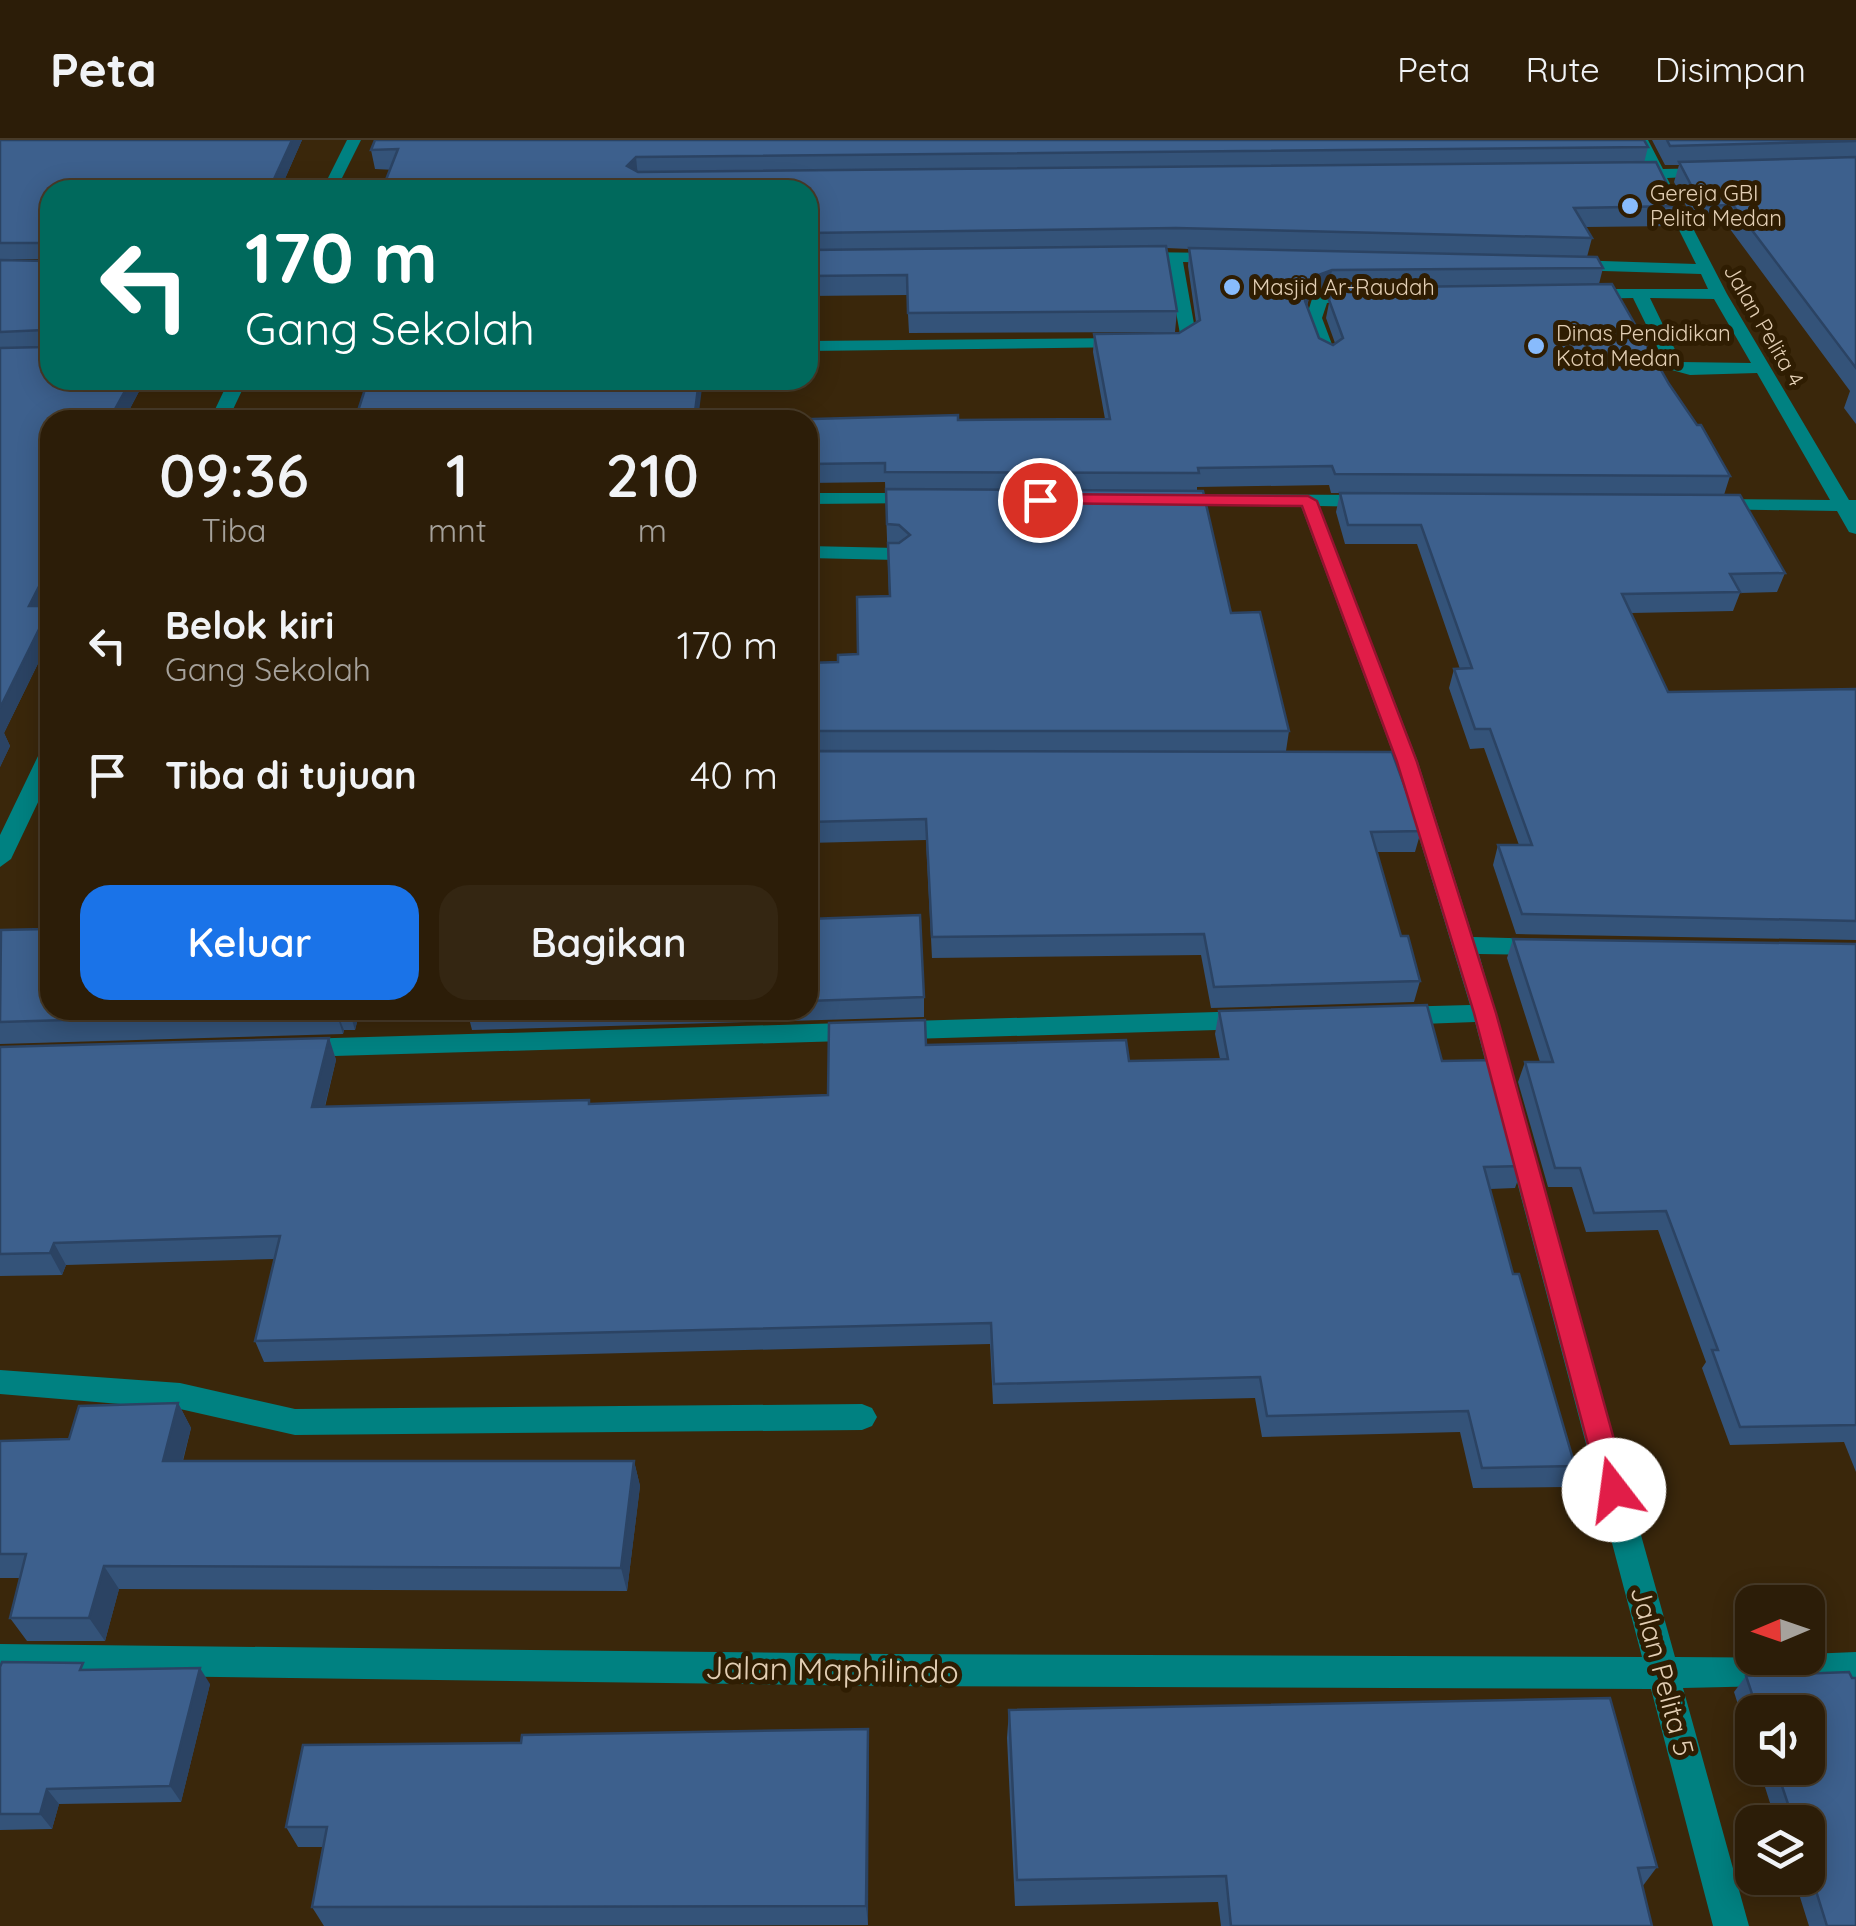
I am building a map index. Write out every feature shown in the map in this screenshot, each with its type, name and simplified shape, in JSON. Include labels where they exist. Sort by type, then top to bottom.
[{"type":"street","points":[[333,180],[354,140]]},
{"type":"street","name":"Jalan Pelita 4","points":[[1640,140],[1719,294],[1849,506],[1856,528]]},
{"type":"street","points":[[1621,174],[1719,172]]},
{"type":"street","points":[[1116,257],[1230,258]]},
{"type":"street","points":[[818,346],[1177,343],[1188,335],[1174,257]]},
{"type":"street","points":[[1550,265],[1706,269]]},
{"type":"street","points":[[1639,293],[1674,365],[1690,370],[1762,368]]},
{"type":"street","points":[[1562,294],[1719,294]]},
{"type":"street","points":[[1328,356],[1314,318],[1320,300],[1389,295]]},
{"type":"street","points":[[818,499],[943,499]]},
{"type":"street","points":[[1157,500],[1388,502]]},
{"type":"street","name":"Jalan Pelita 5","points":[[1308,501],[1485,1013],[1731,1926]]},
{"type":"street","points":[[1684,505],[1849,506]]},
{"type":"street","points":[[818,552],[898,554]]},
{"type":"street","points":[[3,846],[40,776]]},
{"type":"street","points":[[1464,945],[1562,947]]},
{"type":"street","points":[[1366,1016],[1485,1013]]},
{"type":"street","points":[[277,1049],[1267,1020]]},
{"type":"street","points":[[0,1382],[180,1396],[295,1422],[862,1418]]},
{"type":"street","name":"Jalan Maphilindo","points":[[0,1658],[886,1670],[1664,1673],[1856,1668]]},
{"type":"building","points":[[0,140],[292,140],[274,180],[40,180],[40,243],[0,243]]},
{"type":"building","points":[[375,140],[1644,140],[1648,147],[636,157],[627,166],[638,172],[1656,162],[1678,206],[1574,208],[1592,238],[1176,228],[818,233],[818,180],[386,180],[398,149],[371,150]]},
{"type":"building","points":[[1667,140],[1856,140],[1856,141],[1670,146]]},
{"type":"building","points":[[1856,157],[1856,368],[1733,205],[1702,206],[1679,162]]},
{"type":"building","points":[[1166,246],[1177,311],[908,313],[907,275],[818,276],[818,250]]},
{"type":"building","points":[[1189,248],[1597,257],[1603,268],[1332,270],[1313,277],[1305,301],[1319,338],[1333,345],[1343,338],[1329,300],[1333,288],[1612,284],[1669,384],[1697,425],[1701,425],[1730,476],[1335,474],[1332,466],[1198,468],[1199,473],[885,472],[885,463],[818,464],[818,419],[958,415],[958,420],[1110,419],[1094,334],[1179,333],[1200,320]]},
{"type":"building","points":[[0,260],[40,261],[40,330],[0,332]]},
{"type":"building","points":[[40,347],[40,390],[126,390],[114,410],[40,410],[40,585],[29,606],[40,606],[40,627],[0,708],[0,348]]},
{"type":"building","points":[[365,390],[698,390],[695,410],[358,410]]},
{"type":"building","points":[[886,489],[1203,491],[1231,613],[1260,612],[1289,731],[818,731],[818,663],[838,662],[838,655],[858,654],[857,597],[890,596],[888,543],[899,543],[910,535],[899,525],[887,524]]},
{"type":"building","points":[[1340,493],[1740,495],[1785,573],[1730,574],[1740,592],[1622,594],[1668,692],[1856,689],[1856,921],[1522,914],[1498,845],[1532,845],[1490,729],[1475,729],[1454,669],[1472,668],[1421,525],[1348,525]]},
{"type":"building","points":[[818,751],[1392,752],[1421,831],[1371,832],[1401,936],[1408,936],[1420,981],[1214,987],[1204,934],[932,937],[926,819],[818,822]]},
{"type":"building","points":[[920,915],[924,997],[818,1001],[818,919]]},
{"type":"building","points":[[40,929],[40,1020],[67,1020],[0,1022],[1,930]]},
{"type":"building","points":[[1513,939],[1856,944],[1856,1425],[1740,1427],[1712,1350],[1718,1350],[1666,1211],[1594,1213],[1580,1168],[1555,1168],[1525,1062],[1553,1062]]},
{"type":"building","points":[[1427,1005],[1442,1061],[1494,1060],[1523,1166],[1484,1167],[1513,1274],[1519,1274],[1575,1466],[1482,1468],[1468,1411],[1267,1416],[1260,1377],[994,1384],[991,1323],[255,1341],[280,1236],[54,1243],[50,1253],[0,1254],[0,1047],[329,1038],[312,1107],[589,1100],[589,1104],[828,1095],[829,1023],[925,1020],[926,1045],[1126,1040],[1129,1061],[1228,1059],[1219,1011]]},
{"type":"building","points":[[178,1403],[163,1461],[634,1461],[621,1568],[104,1566],[89,1618],[10,1618],[26,1554],[0,1554],[0,1441],[69,1439],[79,1406]]},
{"type":"building","points":[[2,1662],[83,1663],[80,1670],[200,1668],[170,1786],[47,1789],[40,1814],[0,1814]]},
{"type":"building","points":[[1849,1672],[1856,1678],[1856,1926],[1827,1926],[1817,1895],[1825,1895],[1825,1805],[1788,1805],[1782,1785],[1825,1785],[1825,1695],[1752,1695],[1746,1676]]},
{"type":"building","points":[[1610,1698],[1657,1867],[1638,1868],[1652,1926],[1231,1926],[1226,1876],[1017,1880],[1009,1710]]},
{"type":"building","points":[[868,1729],[866,1906],[312,1907],[327,1827],[286,1827],[303,1745],[521,1743],[522,1735]]},
{"type":"place","name":"Gereja GBI Pelita Medan","points":[[1630,206]]},
{"type":"place","name":"Masjid Ar-Raudah","points":[[1232,287]]},
{"type":"place","name":"Dinas Pendidikan Kota Medan","points":[[1536,346]]},
{"type":"route","points":[[1040,500],[1308,501],[1407,762],[1485,1013],[1614,1490]]}]
